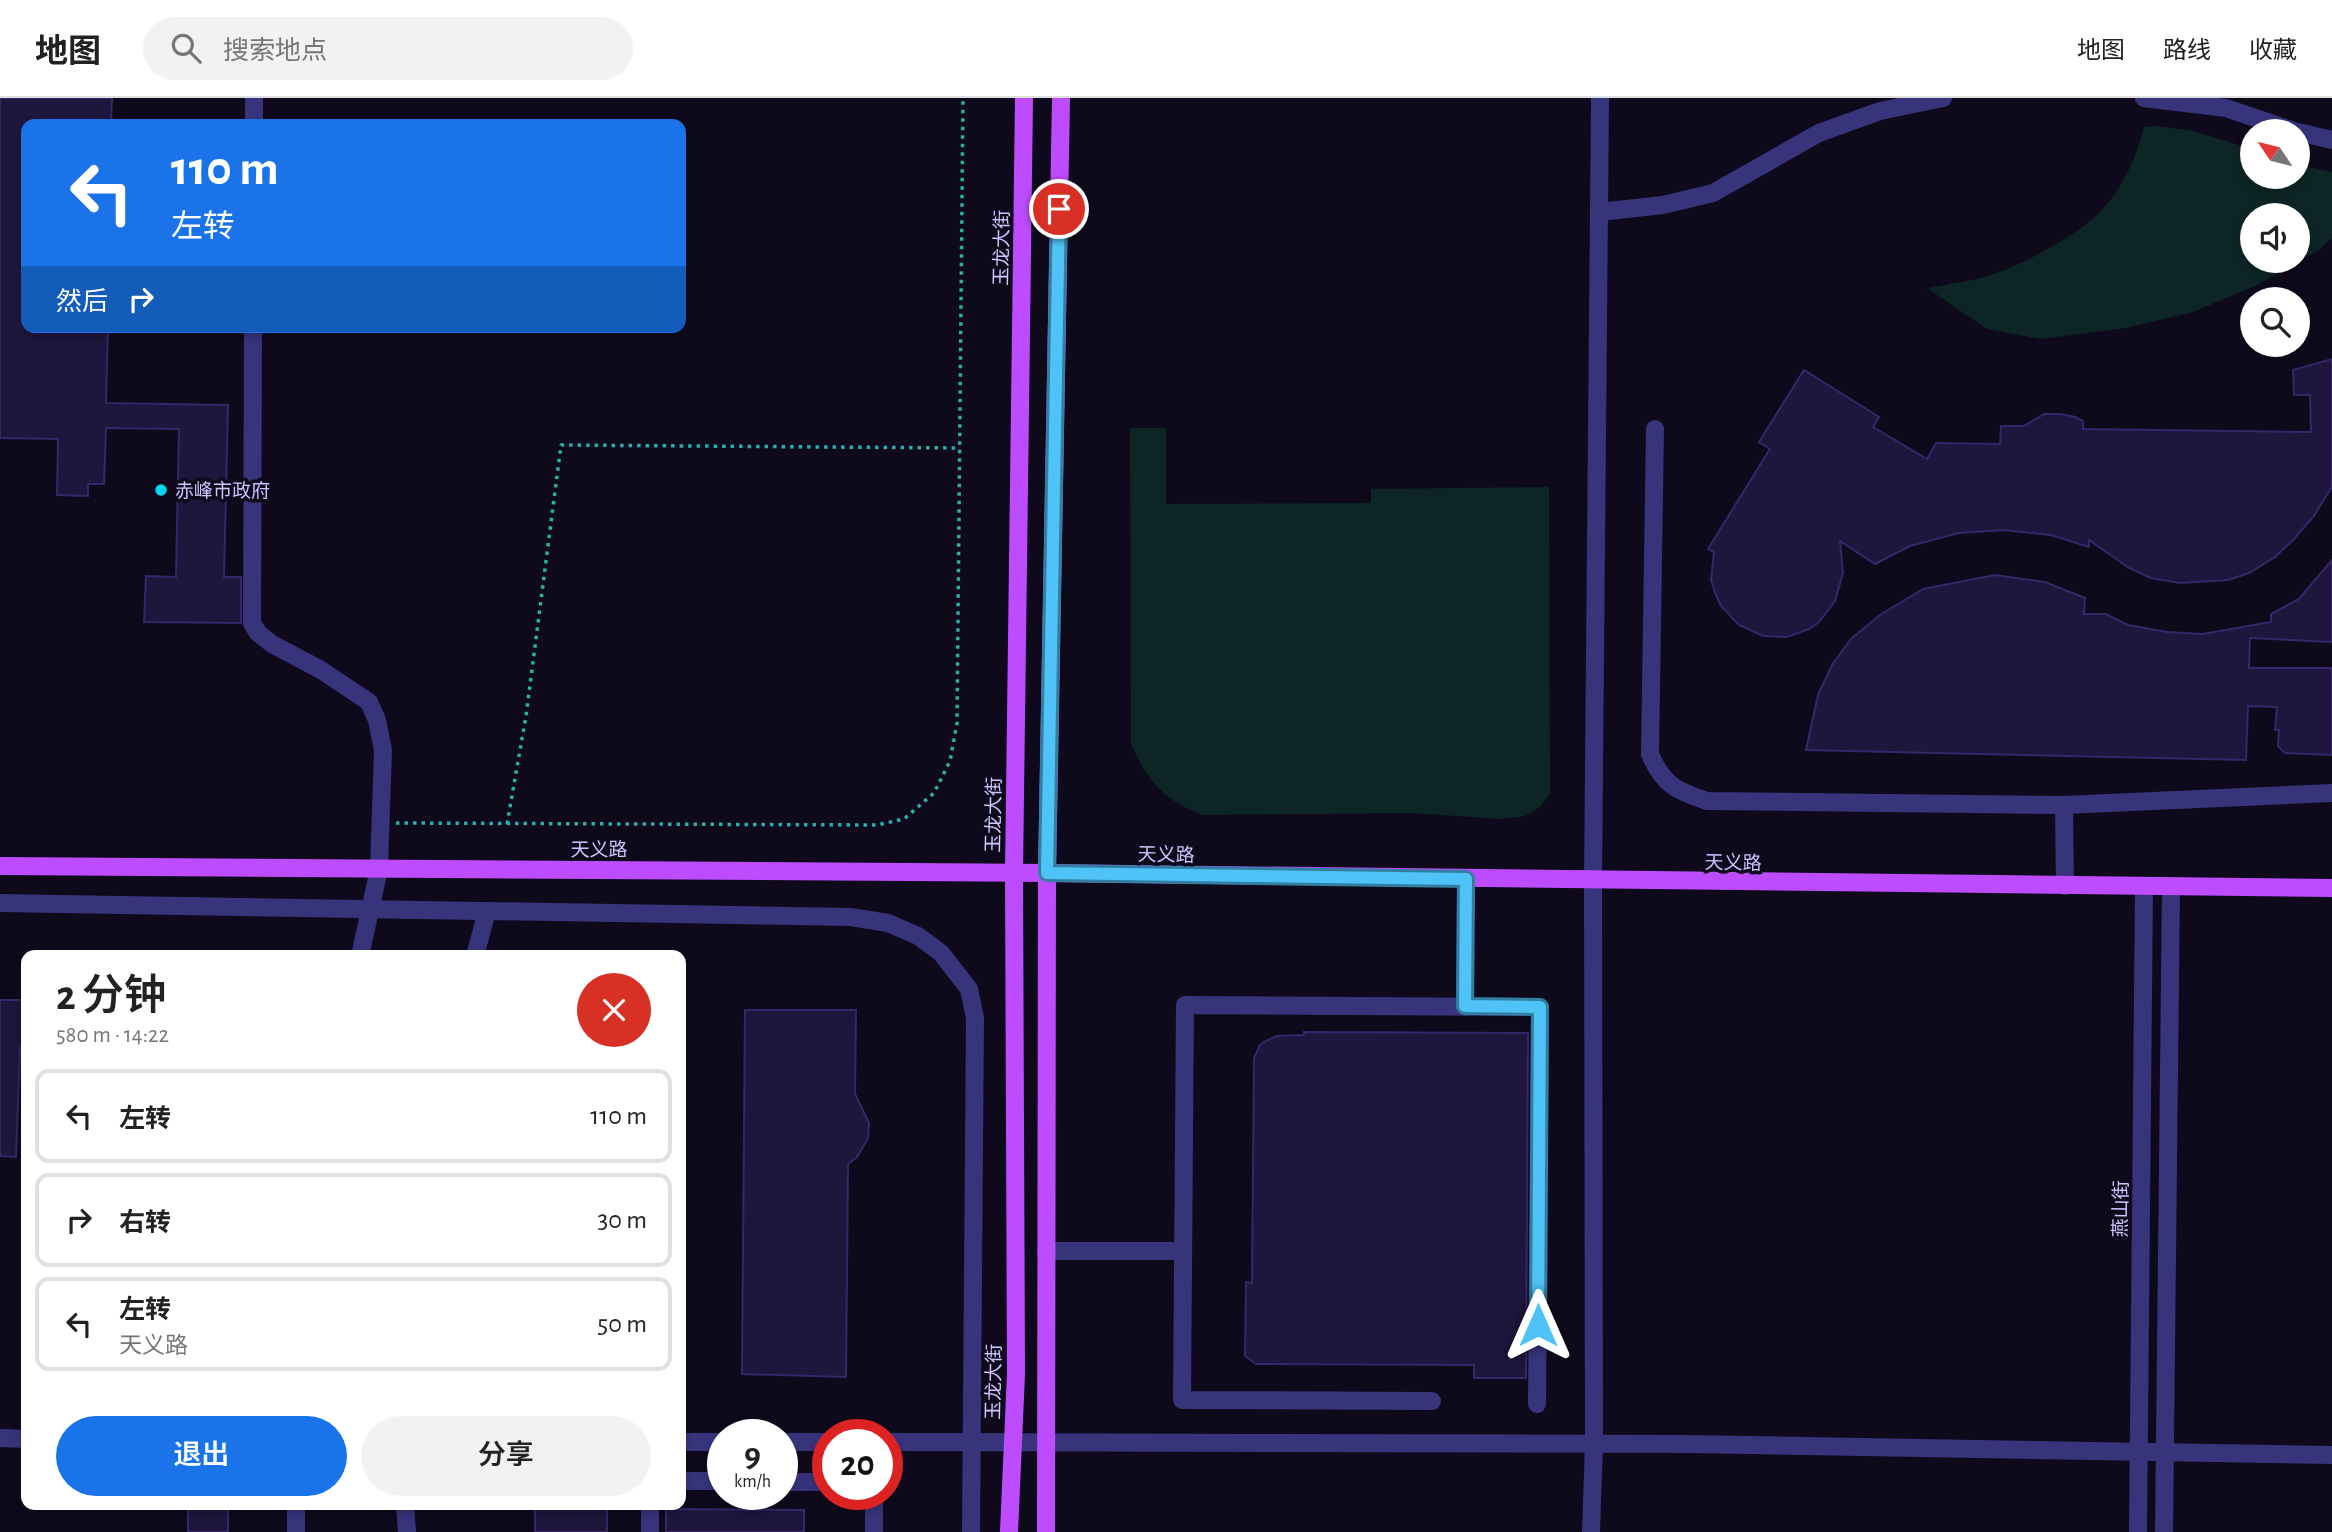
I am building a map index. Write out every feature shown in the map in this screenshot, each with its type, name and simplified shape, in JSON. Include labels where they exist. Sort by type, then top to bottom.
[{"type":"main road","name":"玉龙大街","points":[[1009,1532],[1016,1374],[1014,873],[1024,98]]},
{"type":"main road","points":[[1045,1532],[1047,873],[1061,98]]},
{"type":"main road","name":"天义路","points":[[0,866],[1047,873],[2332,888]]},
{"type":"street","points":[[254,98],[254,119]]},
{"type":"street","points":[[1591,1532],[1594,1444],[1593,881],[1600,98]]},
{"type":"street","points":[[1599,212],[1663,205],[1713,193],[1819,133],[1880,111],[1943,98]]},
{"type":"street","points":[[2144,98],[2226,107],[2256,119]]},
{"type":"street","points":[[2310,136],[2332,141]]},
{"type":"street","points":[[253,333],[252,623],[258,633],[272,645],[321,670],[369,702],[377,720],[383,750],[379,869],[361,950]]},
{"type":"street","points":[[1655,429],[1650,754],[1658,775],[1682,793],[1707,801],[2064,805],[2332,793]]},
{"type":"street","points":[[2064,805],[2065,886]]},
{"type":"street","points":[[1465,1006],[1466,879]]},
{"type":"street","name":"燕山街","points":[[2138,1532],[2144,886]]},
{"type":"street","points":[[2164,1532],[2171,887]]},
{"type":"street","points":[[0,903],[851,917],[888,923],[918,936],[940,953],[969,989],[975,1018],[971,1532]]},
{"type":"street","points":[[476,950],[486,911]]},
{"type":"street","points":[[1432,1401],[1182,1400],[1185,1005],[1540,1007],[1537,1404]]},
{"type":"street","points":[[1046,1251],[1183,1251]]},
{"type":"street","points":[[0,1438],[21,1439]]},
{"type":"street","points":[[903,1441],[1594,1444],[2332,1455]]},
{"type":"street","points":[[686,1442],[707,1442]]},
{"type":"street","points":[[686,1481],[707,1481]]},
{"type":"street","points":[[296,1510],[296,1532]]},
{"type":"street","points":[[405,1510],[407,1532]]},
{"type":"street","points":[[650,1510],[650,1532]]},
{"type":"street","points":[[874,1510],[874,1532]]},
{"type":"path","points":[[380,823],[877,825],[904,819],[934,793],[950,761],[957,723],[963,98]]},
{"type":"path","points":[[507,824],[526,716],[562,445],[960,448]]},
{"type":"green space","points":[[2157,126],[2193,131],[2240,145],[2240,189],[2310,189],[2310,167],[2332,172],[2332,238],[2310,255],[2310,203],[2240,203],[2240,273],[2278,273],[2253,287],[2240,287],[2240,292],[2193,312],[2126,328],[2041,339],[1987,329],[1927,288],[1980,278],[2008,269],[2074,233],[2095,217],[2112,198],[2136,151],[2144,127]]},
{"type":"green space","points":[[1130,428],[1166,428],[1166,504],[1371,503],[1371,489],[1549,487],[1550,793],[1540,807],[1525,816],[1502,819],[1412,813],[1202,815],[1177,802],[1158,787],[1143,768],[1131,743]]},
{"type":"building","points":[[0,98],[112,98],[111,119],[21,119],[21,333],[108,333],[106,403],[228,405],[224,577],[241,577],[241,623],[144,622],[146,576],[176,577],[179,429],[106,428],[104,484],[88,484],[88,496],[57,495],[58,439],[0,438]]},
{"type":"building","points":[[2332,359],[2332,486],[2314,516],[2294,539],[2275,557],[2249,573],[2228,580],[2180,583],[2151,578],[2129,568],[2089,540],[2089,547],[2051,535],[2004,530],[1959,533],[1910,546],[1875,564],[1840,541],[1843,573],[1835,601],[1819,622],[1787,637],[1763,636],[1739,625],[1721,606],[1715,593],[1711,580],[1714,552],[1708,549],[1770,449],[1759,442],[1804,370],[1879,417],[1873,427],[1927,459],[1936,443],[2000,444],[2001,426],[2024,426],[2044,414],[2075,417],[2083,421],[2083,429],[2311,432],[2310,395],[2294,395],[2293,370]]},
{"type":"building","points":[[2332,560],[2332,642],[2250,638],[2249,668],[2332,668],[2332,755],[2285,753],[2278,746],[2279,730],[2275,730],[2277,707],[2248,706],[2246,760],[1806,750],[1818,695],[1832,665],[1851,639],[1880,615],[1923,589],[1995,575],[2045,582],[2085,598],[2084,614],[2106,614],[2128,625],[2167,632],[2203,634],[2271,622],[2271,614],[2299,599]]},
{"type":"building","points":[[0,1000],[21,1000],[16,1157],[0,1156]]},
{"type":"building","points":[[745,1010],[856,1010],[855,1094],[869,1123],[868,1138],[857,1157],[848,1164],[846,1377],[742,1374]]},
{"type":"building","points":[[1304,1032],[1528,1033],[1526,1378],[1474,1378],[1474,1365],[1256,1364],[1245,1356],[1246,1282],[1252,1283],[1254,1058],[1260,1045],[1266,1041],[1277,1036],[1304,1035]]},
{"type":"building","points":[[188,1510],[228,1510],[228,1532],[188,1532]]},
{"type":"building","points":[[535,1510],[607,1510],[607,1532],[535,1532]]},
{"type":"building","points":[[666,1510],[804,1510],[804,1532],[666,1532]]},
{"type":"place","name":"赤峰市政府","points":[[161,490]]},
{"type":"route","points":[[1059,209],[1047,873],[1466,879],[1465,1006],[1540,1007],[1538,1325]]}]
